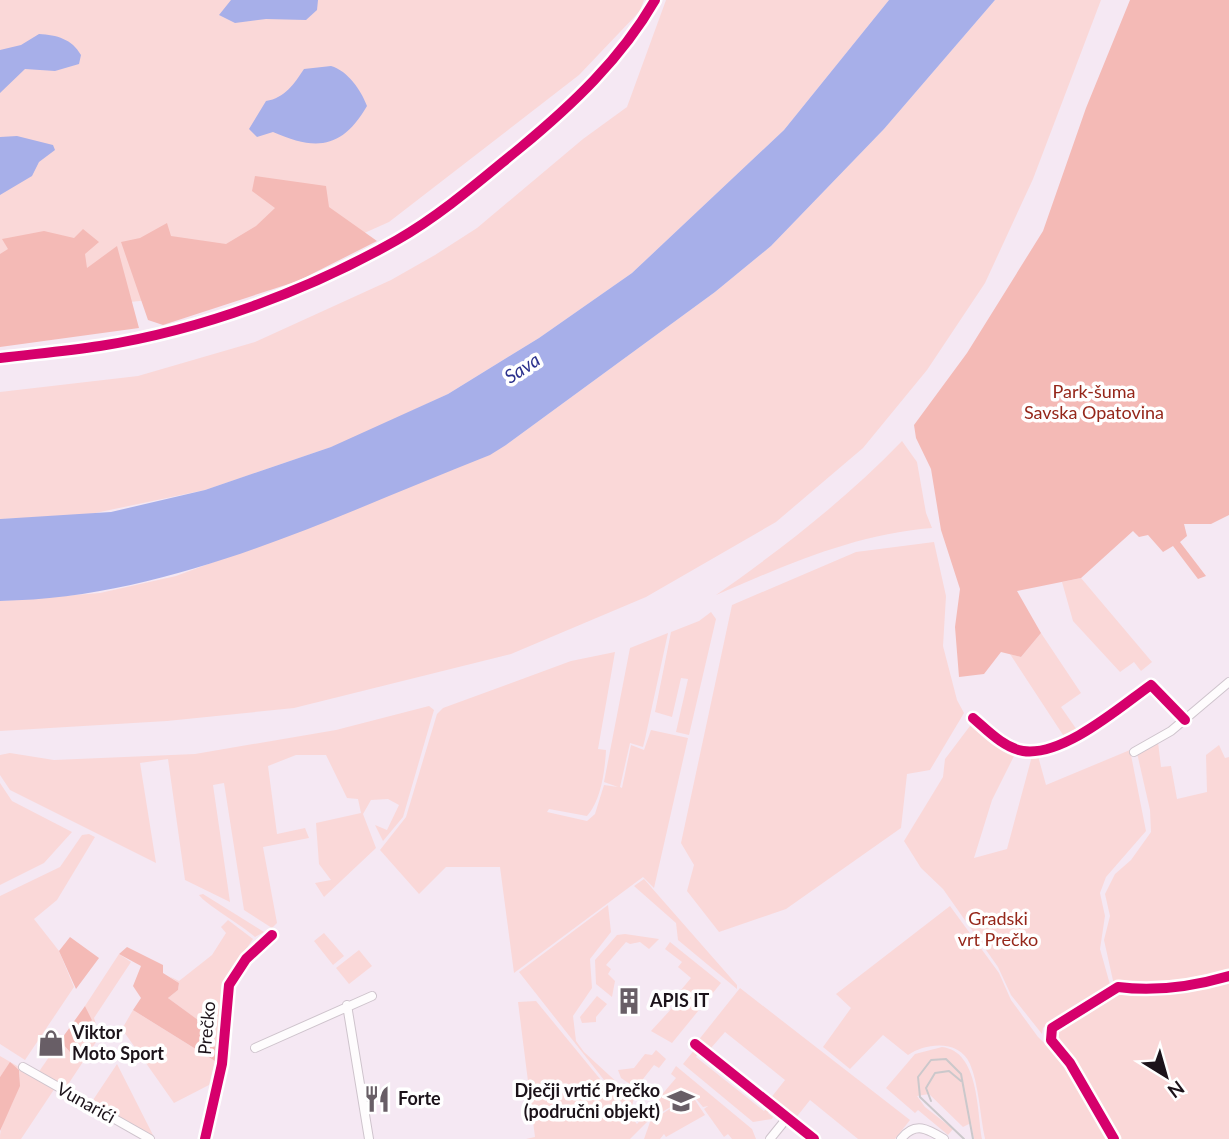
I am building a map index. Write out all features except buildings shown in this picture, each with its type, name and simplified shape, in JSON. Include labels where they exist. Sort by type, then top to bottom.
[{"type":"street","points":[[0,358],[101,346],[188,325],[291,292],[399,239],[493,170],[548,125],[598,77],[638,29],[654,0]]},
{"type":"street","points":[[1134,751],[1185,720],[1229,682]]},
{"type":"street","points":[[973,718],[992,734],[1016,748],[1024,751],[1051,748],[1087,729],[1152,685],[1185,720]]},
{"type":"street","name":"Prečko","points":[[205,1139],[223,1056],[229,985],[246,959],[272,935]]},
{"type":"street","points":[[1114,1139],[1070,1063],[1050,1037],[1057,1024],[1118,987],[1140,991],[1164,990],[1229,976]]},
{"type":"street","points":[[255,1048],[372,996]]},
{"type":"street","points":[[347,1006],[369,1139]]},
{"type":"street","points":[[695,1045],[814,1139]]},
{"type":"street","name":"Vunarići","points":[[23,1067],[150,1139]]},
{"type":"street","points":[[770,1139],[787,1118]]},
{"type":"street","points":[[901,1139],[914,1128],[932,1131],[944,1139]]},
{"type":"street","points":[[932,1131],[938,1139]]},
{"type":"green space","points":[[0,0],[644,0],[640,11],[579,75],[389,222],[268,276],[158,299],[0,316]]},
{"type":"green space","points":[[666,0],[889,0],[784,130],[632,273],[539,338],[448,394],[343,443],[205,490],[81,516],[0,519],[0,392],[138,376],[255,342],[391,280],[435,255],[477,228],[583,139],[627,107]]},
{"type":"green space","points":[[995,0],[1101,0],[1033,179],[985,283],[927,370],[863,448],[776,522],[646,597],[511,654],[294,708],[167,721],[0,731],[0,601],[100,593],[176,576],[353,510],[506,445],[715,292],[771,246],[884,129]]},
{"type":"green space","name":"Park-šuma Savska Opatovina","points":[[1130,0],[1229,0],[1229,515],[1211,524],[1184,524],[1187,536],[1180,542],[1206,576],[1198,579],[1173,546],[1163,552],[1148,535],[1139,537],[1133,531],[1081,578],[1017,591],[1041,633],[1021,657],[1001,652],[984,674],[959,677],[955,627],[960,589],[941,530],[931,469],[916,438],[914,425],[967,353],[1043,231],[1086,108]]},
{"type":"green space","points":[[255,176],[326,186],[329,207],[377,241],[298,281],[163,325],[148,320],[121,242],[140,238],[167,223],[171,236],[226,244],[256,226],[275,208],[252,191]]},
{"type":"green space","points":[[83,229],[99,242],[85,254],[87,268],[117,246],[139,328],[0,347],[0,254],[8,249],[2,239],[44,231],[74,238]]},
{"type":"green space","points":[[902,441],[917,462],[926,513],[932,528],[903,531],[821,552],[716,595],[813,522]]},
{"type":"green space","points":[[934,542],[946,596],[943,646],[957,700],[964,713],[930,770],[907,774],[901,828],[786,909],[719,932],[687,891],[694,865],[681,843],[732,605],[856,552]]},
{"type":"green space","points":[[1081,578],[1152,662],[1141,671],[1134,662],[1120,672],[1073,621],[1062,582]]},
{"type":"green space","points":[[711,612],[716,619],[689,735],[676,732],[688,679],[681,678],[672,717],[655,712],[671,632],[699,621]]},
{"type":"green space","points":[[668,633],[643,747],[630,743],[620,787],[622,788],[631,745],[644,750],[651,730],[688,738],[654,888],[643,877],[514,973],[500,867],[446,867],[419,894],[380,850],[406,817],[437,714],[443,708],[571,661],[615,652],[598,749],[606,750],[596,802],[587,816],[549,809],[547,812],[587,821],[595,814],[604,785],[618,787],[604,782],[630,648]]},
{"type":"green space","points":[[1041,633],[1081,693],[1061,707],[1077,730],[1065,738],[1010,654],[1021,657]]},
{"type":"green space","points":[[429,706],[434,710],[403,817],[383,841],[375,825],[387,830],[399,805],[388,799],[371,800],[363,814],[376,848],[324,897],[315,883],[331,880],[319,864],[316,823],[361,813],[358,799],[347,798],[326,755],[296,755],[268,766],[277,834],[305,828],[309,838],[263,847],[277,923],[272,928],[244,910],[224,783],[213,785],[230,902],[185,880],[168,759],[140,763],[156,863],[10,790],[0,775],[0,755],[10,753],[54,760],[195,754],[336,730]]},
{"type":"green space","name":"Gradski vrt Prečko","points":[[973,722],[1016,752],[992,800],[974,858],[1007,849],[1032,756],[1038,756],[1046,785],[1130,750],[1146,831],[1106,877],[1100,893],[1105,916],[1100,949],[1111,988],[1063,1016],[1062,1014],[1043,1028],[1042,1034],[1011,995],[998,967],[943,889],[921,868],[904,841],[943,777],[945,759]]},
{"type":"green space","points":[[1158,742],[1161,767],[1171,766],[1177,799],[1207,792],[1206,755],[1219,745],[1225,758],[1229,757],[1229,974],[1154,988],[1114,985],[1104,940],[1110,916],[1105,894],[1115,874],[1131,860],[1151,832],[1150,810],[1137,753]]},
{"type":"green space","points":[[0,783],[12,801],[72,832],[44,863],[0,885]]},
{"type":"green space","points":[[82,835],[95,837],[57,900],[34,919],[59,951],[74,987],[25,1060],[0,1044],[0,896],[60,867]]},
{"type":"green space","points":[[644,879],[737,985],[737,989],[678,940],[676,923],[634,886]]},
{"type":"green space","points":[[203,894],[264,932],[255,937],[199,895]]},
{"type":"green space","points":[[608,905],[611,932],[590,959],[592,988],[573,1016],[576,1041],[584,1052],[634,1098],[632,1106],[637,1113],[634,1118],[519,972]]},
{"type":"green space","points":[[950,906],[999,973],[1011,1000],[1038,1037],[1066,1064],[1110,1139],[985,1139],[970,1064],[958,1050],[950,1047],[933,1046],[908,1055],[883,1035],[850,1069],[823,1047],[851,1008],[836,994]]},
{"type":"green space","points":[[228,920],[253,939],[223,983],[217,1054],[215,1047],[202,1034],[207,1027],[168,998],[178,990],[179,983],[169,976],[179,981],[212,955],[226,933],[221,927]]},
{"type":"green space","points":[[324,933],[344,956],[333,965],[314,941]]},
{"type":"green space","points":[[617,935],[659,939],[649,949],[640,942],[626,942],[606,965],[611,969],[608,974],[615,981],[612,997],[596,984],[595,960]]},
{"type":"green space","points":[[70,937],[99,958],[76,989],[59,951]]},
{"type":"green space","points":[[670,942],[721,983],[672,1043],[651,1031],[685,994],[681,990],[691,978],[678,967],[682,962],[665,949]]},
{"type":"green space","points":[[127,947],[163,965],[163,973],[179,983],[178,990],[168,998],[213,1031],[206,1027],[202,1034],[215,1047],[215,1061],[133,1010],[141,998],[133,986],[141,966],[119,954]]},
{"type":"green space","points":[[359,950],[372,966],[349,984],[336,968]]},
{"type":"green space","points":[[119,954],[131,962],[94,1018],[100,1036],[65,1089],[38,1073],[60,1041],[69,1051],[92,1020],[85,1006]]},
{"type":"green space","points":[[1229,978],[1229,1139],[1116,1139],[1052,1037],[1056,1028],[1121,989],[1143,993]]},
{"type":"green space","points":[[740,988],[910,1120],[895,1139],[858,1139],[810,1100],[795,1119],[770,1099],[785,1080],[725,1032],[711,1048],[697,1042]]},
{"type":"green space","points":[[597,996],[607,1004],[596,1017],[596,1022],[582,1023],[580,1017]]},
{"type":"green space","points":[[536,1001],[637,1124],[676,1078],[671,1074],[676,1066],[752,1129],[756,1139],[732,1139],[728,1134],[724,1137],[704,1109],[708,1106],[703,1107],[692,1094],[649,1120],[630,1139],[526,1139],[535,1137],[518,1002]]},
{"type":"green space","points":[[85,1006],[92,1020],[70,1052],[60,1041]]},
{"type":"green space","points":[[133,1010],[215,1061],[209,1085],[174,1103],[122,1029]]},
{"type":"green space","points":[[942,1047],[954,1051],[970,1070],[982,1139],[974,1139],[971,1123],[963,1127],[929,1094],[917,1096],[925,1107],[953,1129],[948,1135],[918,1110],[915,1113],[886,1088],[915,1054]]},
{"type":"green space","points":[[695,1049],[699,1052],[696,1057],[764,1111],[768,1107],[771,1109],[768,1113],[772,1119],[753,1122],[683,1064]]},
{"type":"green space","points":[[656,1050],[666,1059],[659,1068],[654,1065],[636,1088],[621,1078],[618,1070],[634,1068],[645,1054],[652,1055]]},
{"type":"green space","points":[[0,1056],[55,1088],[21,1139],[0,1139],[1,1130],[18,1089],[19,1070],[10,1063],[0,1077]]},
{"type":"green space","points":[[10,1062],[19,1070],[20,1086],[0,1131],[0,1077]]},
{"type":"green space","points":[[117,1064],[155,1139],[91,1103]]},
{"type":"green space","points":[[689,1096],[693,1097],[705,1115],[666,1137],[664,1134],[660,1139],[644,1139],[650,1122]]},
{"type":"water","points":[[231,0],[318,0],[317,10],[306,20],[266,19],[235,23],[219,15]]},
{"type":"water","name":"Sava","points":[[889,0],[995,0],[884,129],[771,246],[715,292],[506,445],[490,455],[311,528],[190,570],[128,586],[65,596],[0,601],[0,519],[111,512],[205,490],[331,447],[448,394],[539,338],[632,273],[784,130]]},
{"type":"water","points":[[39,34],[69,42],[81,55],[79,64],[55,71],[25,69],[0,93],[0,50],[21,45]]},
{"type":"water","points":[[331,66],[343,72],[353,82],[367,106],[348,131],[327,142],[315,143],[302,142],[273,132],[257,137],[249,129],[266,101],[284,94],[304,69]]},
{"type":"water","points":[[17,136],[53,145],[55,150],[39,162],[32,176],[0,195],[0,137]]},
{"type":"tram line","points":[[964,1139],[920,1097],[918,1077],[931,1060],[946,1059],[961,1074],[973,1139]]},
{"type":"tram line","points":[[931,1101],[926,1088],[935,1073],[949,1071],[961,1081]]},
{"type":"cycle path","points":[[0,358],[100,346],[177,330],[290,292],[363,259],[397,240],[461,196],[558,115],[611,61],[642,22],[655,0]]},
{"type":"cycle path","points":[[973,718],[1009,746],[1023,751],[1039,751],[1073,739],[1090,729],[1151,685],[1185,720]]},
{"type":"cycle path","points":[[205,1139],[222,1064],[229,985],[246,959],[272,935]]},
{"type":"cycle path","points":[[1114,1139],[1070,1063],[1051,1040],[1052,1028],[1118,987],[1174,987],[1229,976]]},
{"type":"cycle path","points":[[695,1044],[814,1139]]},
{"type":"place","name":"APIS IT","points":[[629,1001]]},
{"type":"place","name":"Viktor Moto Sport","points":[[51,1043]]},
{"type":"place","name":"Forte","points":[[377,1099]]},
{"type":"place","name":"Dječji vrtić Prečko (područni objekt)","points":[[681,1101]]}]
